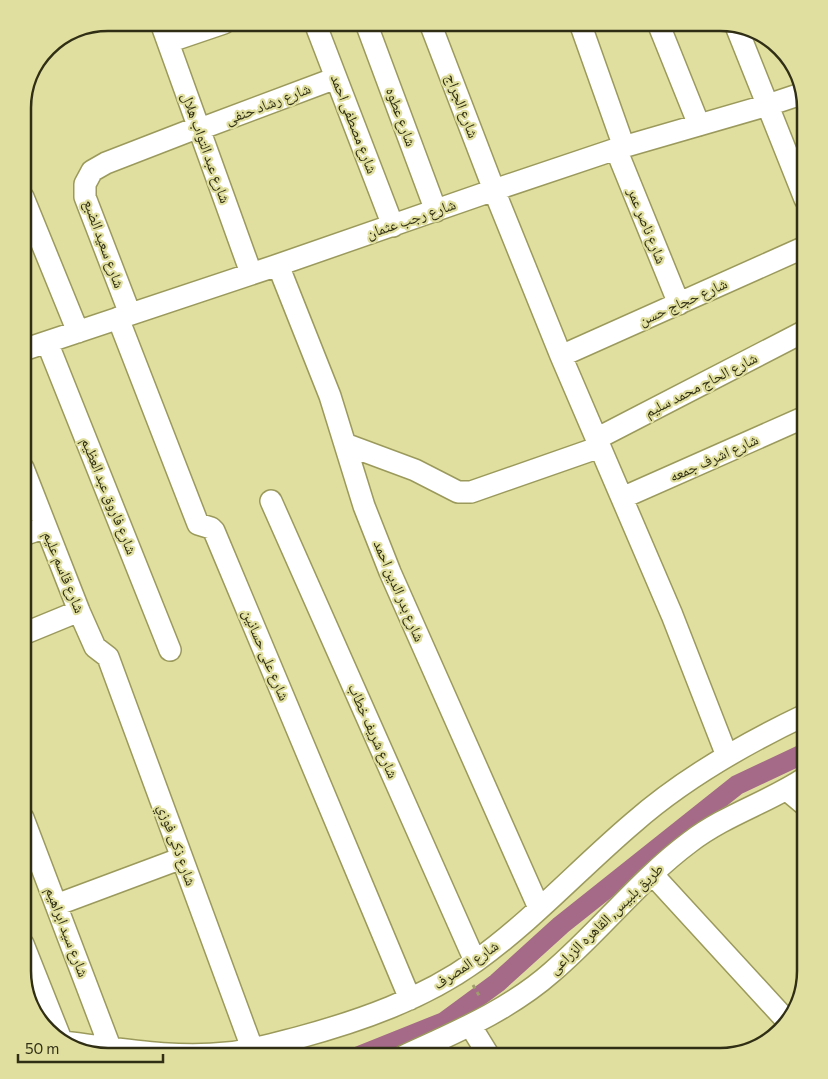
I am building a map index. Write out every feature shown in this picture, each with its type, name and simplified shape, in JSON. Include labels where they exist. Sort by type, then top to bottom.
[{"type":"street","name":"شارع مصطفى احمد","points":[[318,31],[393,226]]},
{"type":"street","name":"شارع عطوه","points":[[369,31],[436,211]]},
{"type":"street","name":"شارع الجراج","points":[[433,31],[494,190],[561,356],[672,615],[727,756]]},
{"type":"street","name":"شارع ناصر عمر","points":[[583,31],[620,148],[679,304]]},
{"type":"street","points":[[661,31],[699,125]]},
{"type":"street","name":"شارع عبد التواب هلال","points":[[164,32],[251,273]]},
{"type":"street","points":[[739,34],[797,176]]},
{"type":"street","name":"شارع رشاد حنفى","points":[[199,128],[336,78]]},
{"type":"street","name":"شارع رجب عثمان","points":[[31,347],[620,148],[796,96]]},
{"type":"street","name":"شارع سعيد الضبع","points":[[124,316],[85,196],[85,184],[92,171],[106,163],[199,128]]},
{"type":"street","points":[[31,217],[78,332]]},
{"type":"street","name":"شارع حجاج حسن","points":[[561,356],[797,251]]},
{"type":"street","name":"شارع بدر الدين احمد","points":[[278,265],[330,396],[364,506],[390,572],[539,908]]},
{"type":"street","name":"شارع على حسانين","points":[[124,316],[198,524],[211,528],[214,531],[410,999]]},
{"type":"street","name":"شارع الحاج محمد سليم","points":[[345,444],[415,470],[458,492],[471,492],[598,443],[797,336]]},
{"type":"street","name":"شارع فاروق عبد العظيم","points":[[47,342],[170,650]]},
{"type":"street","name":"شارع اشرف جمعه","points":[[622,498],[797,422]]},
{"type":"street","name":"شارع قاسم عليم","points":[[31,489],[95,647]]},
{"type":"street","name":"شارع شريف خطاب","points":[[271,501],[475,961]]},
{"type":"street","points":[[31,532],[46,527]]},
{"type":"street","points":[[31,631],[79,611]]},
{"type":"street","name":"شارع ذكى فوزي","points":[[95,647],[108,657],[252,1048]]},
{"type":"street","name":"شارع المصرف","points":[[252,1048],[270,1045],[346,1024],[435,987],[475,961],[539,908],[646,812],[682,785],[727,756],[769,732],[797,719]]},
{"type":"street","name":"طريق بلبيس, القاهره الزراعى","points":[[424,1048],[508,1005],[552,973],[690,841],[720,823],[797,784]]},
{"type":"street","points":[[787,790],[797,798]]},
{"type":"street","name":"شارع سيد ابراهيم","points":[[31,841],[110,1047]]},
{"type":"street","points":[[56,905],[182,858]]},
{"type":"street","points":[[653,875],[782,1016]]},
{"type":"street","points":[[31,966],[56,1028]]},
{"type":"street","points":[[470,1025],[484,1048]]},
{"type":"street","name":"شارع المصرف","points":[[85,1044],[116,1048]]},
{"type":"waterway","points":[[379,1048],[444,1022],[497,983],[561,925],[737,785],[797,757]]}]
